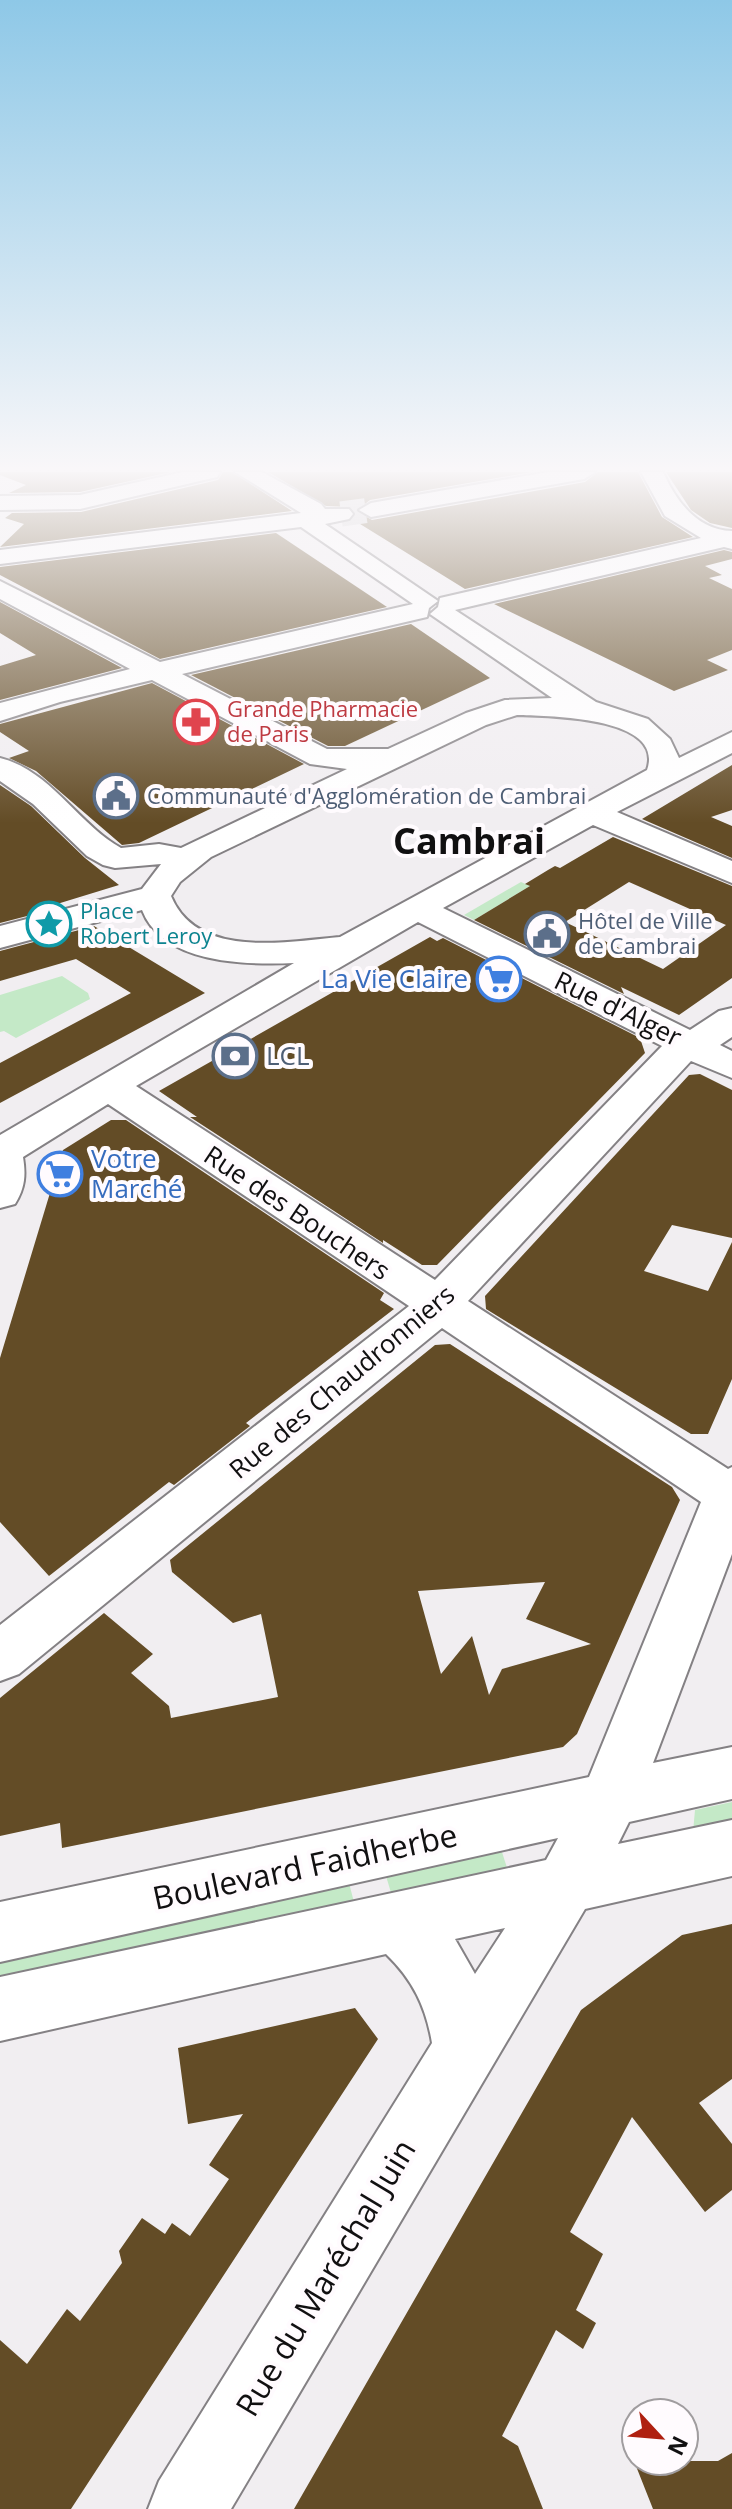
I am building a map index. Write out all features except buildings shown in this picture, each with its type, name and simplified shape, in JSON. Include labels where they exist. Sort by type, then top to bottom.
[{"type":"street","points":[[0,589],[321,758],[327,765],[327,776],[285,809]]},
{"type":"street","points":[[407,589],[586,708]]},
{"type":"street","points":[[0,712],[52,695],[513,589]]},
{"type":"street","points":[[0,937],[154,896],[167,876],[185,859],[420,745],[505,708],[545,705],[586,708],[638,725],[690,732],[732,732]]},
{"type":"street","points":[[638,725],[659,745],[665,763],[661,775]]},
{"type":"street","points":[[0,1194],[5,1177],[1,1152],[108,1086],[353,945],[661,775],[683,768],[732,741]]},
{"type":"street","points":[[321,758],[357,760],[420,745]]},
{"type":"street","points":[[0,767],[44,797],[99,849],[115,858],[159,854],[185,859]]},
{"type":"street","points":[[592,813],[732,873]]},
{"type":"street","points":[[154,896],[160,916],[178,931],[216,951],[234,976],[243,1010]]},
{"type":"street","name":"Rue d'Alger","points":[[418,909],[732,1066]]},
{"type":"street","points":[[216,951],[289,952],[353,945]]},
{"type":"street","name":"Rue des Chaudronniers","points":[[0,1657],[438,1306],[673,1057],[732,1019]]},
{"type":"street","name":"Rue des Bouchers","points":[[108,1086],[438,1306],[730,1491]]},
{"type":"street","points":[[565,1886],[609,1801],[730,1491]]},
{"type":"street","name":"Boulevard Faidherbe","points":[[0,1932],[732,1773]]},
{"type":"street","points":[[0,2009],[732,1848]]},
{"type":"street","name":"Rue du Maréchal Juin","points":[[187,2509],[565,1886]]},
{"type":"street","points":[[398,1923],[442,1970],[460,2014],[466,2048]]},
{"type":"green space","points":[[521,882],[530,886],[474,920],[464,915]]},
{"type":"green space","points":[[62,976],[88,993],[90,999],[16,1038],[0,1032],[0,995]]},
{"type":"green space","points":[[732,1802],[732,1823],[693,1832],[695,1810]]},
{"type":"green space","points":[[502,1852],[508,1871],[392,1896],[386,1876]]},
{"type":"green space","points":[[349,1883],[355,1906],[0,1983],[0,1959]]},
{"type":"place","name":"Grande Pharmacie de Paris","points":[[196,722]]},
{"type":"place","name":"Communauté d'Agglomération de Cambrai","points":[[116,796]]},
{"type":"place","name":"Place Robert Leroy","points":[[49,924]]},
{"type":"place","name":"Hôtel de Ville de Cambrai","points":[[547,934]]},
{"type":"place","name":"La Vie Claire","points":[[499,979]]},
{"type":"place","name":"LCL","points":[[235,1056]]},
{"type":"place","name":"Votre Marché","points":[[60,1174]]},
{"type":"district","name":"Cambrai","points":[[469,841]]}]
